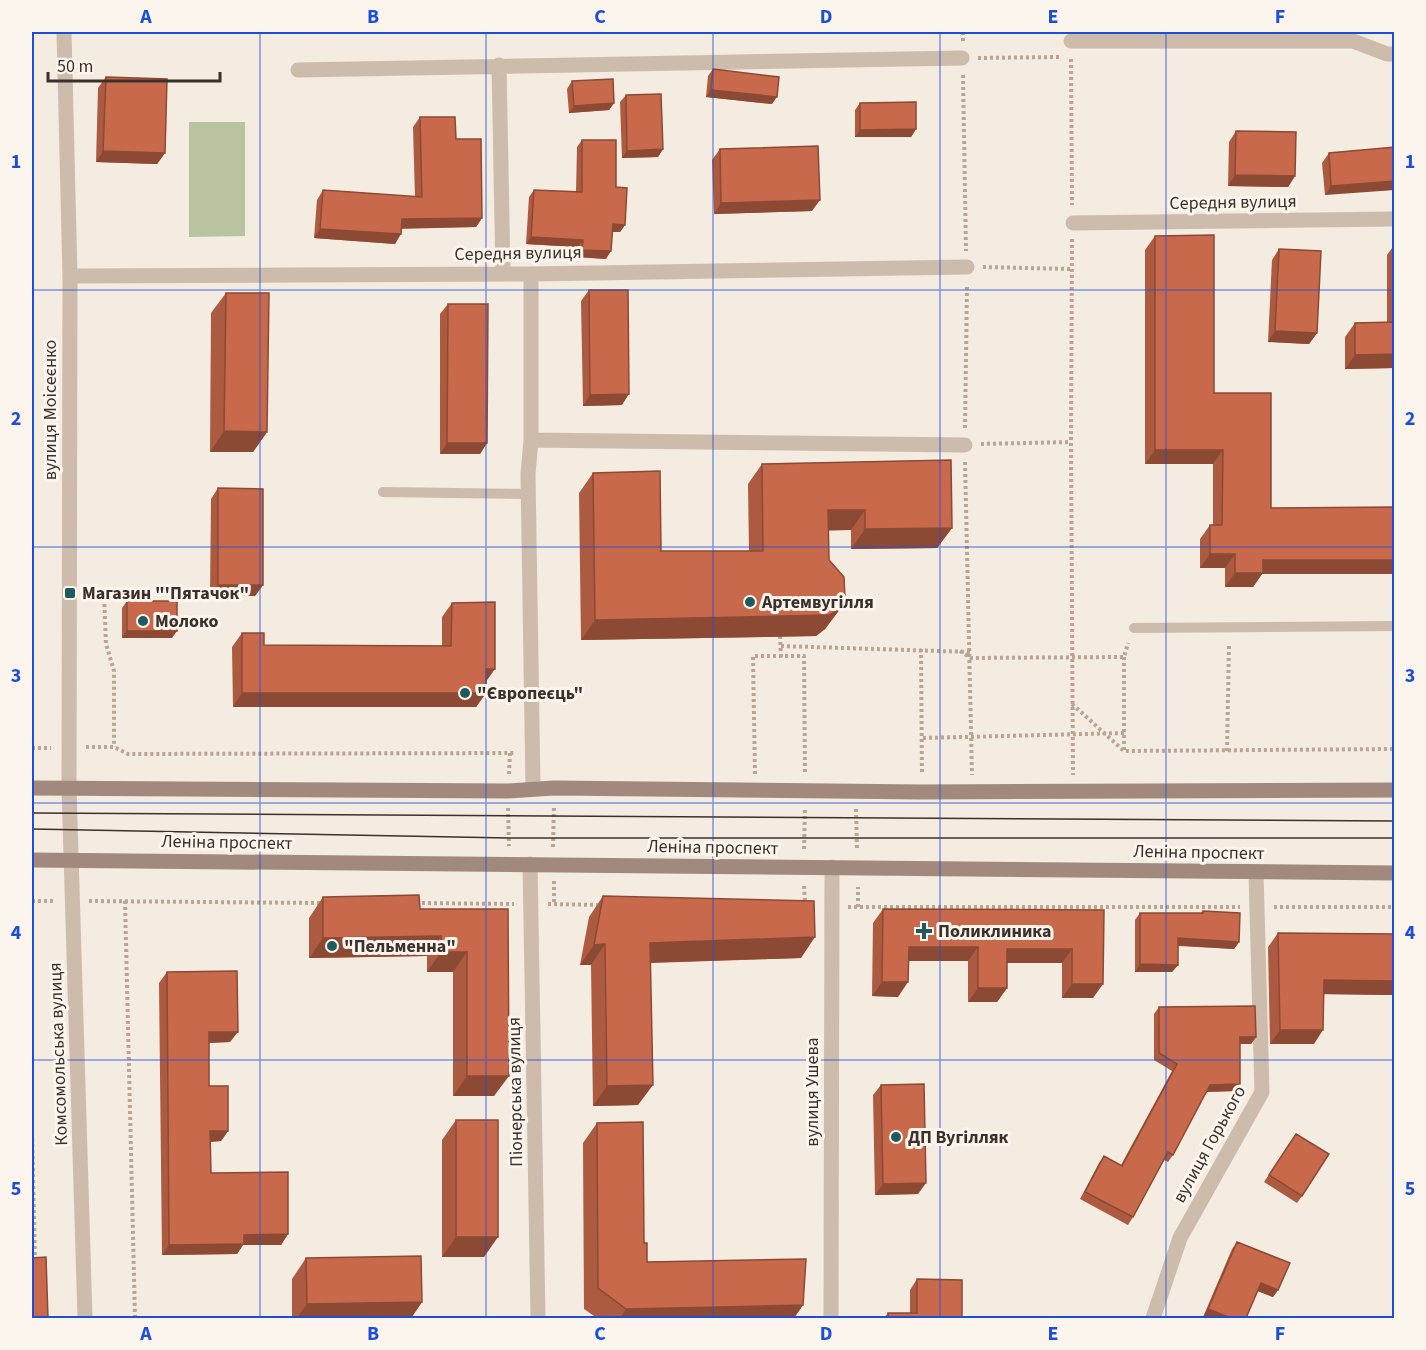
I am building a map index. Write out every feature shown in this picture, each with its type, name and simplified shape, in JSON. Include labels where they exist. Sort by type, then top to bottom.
[{"type":"main road","points":[[32,788],[508,790],[533,788],[922,792],[1073,789],[1395,790]]},
{"type":"main road","name":"Леніна проспект","points":[[32,860],[1395,873]]},
{"type":"street","name":"вулиця Моісеєнко","points":[[64,32],[70,276],[69,788]]},
{"type":"street","points":[[1071,41],[1353,41],[1387,54],[1395,54]]},
{"type":"street","points":[[298,70],[962,58]]},
{"type":"street","points":[[499,65],[503,273]]},
{"type":"street","name":"Середня вулиця","points":[[1072,223],[1395,219]]},
{"type":"street","name":"Середня вулиця","points":[[70,276],[531,274],[967,267]]},
{"type":"street","points":[[531,274],[531,440],[528,494],[533,788]]},
{"type":"street","points":[[531,440],[965,445]]},
{"type":"street","name":"Комсомольська вулиця","points":[[69,788],[85,1318]]},
{"type":"street","name":"Піонерська вулиця","points":[[530,864],[538,1318]]},
{"type":"street","name":"вулиця Ушева","points":[[831,1318],[832,867]]},
{"type":"street","name":"вулиця Горького","points":[[1153,1318],[1180,1238],[1262,1092],[1256,873]]},
{"type":"lane","points":[[383,492],[528,494]]},
{"type":"lane","points":[[1134,628],[1395,626]]},
{"type":"path","points":[[963,32],[967,267],[965,445],[973,735],[972,791]]},
{"type":"path","points":[[1071,41],[1073,789]]},
{"type":"path","points":[[962,58],[1071,57]]},
{"type":"path","points":[[967,267],[1072,269]]},
{"type":"path","points":[[965,445],[1071,442]]},
{"type":"path","points":[[70,593],[104,593],[106,644],[114,671],[114,747]]},
{"type":"path","points":[[1227,751],[1230,627]]},
{"type":"path","points":[[1124,752],[1124,657],[1134,628]]},
{"type":"path","points":[[780,636],[781,657]]},
{"type":"path","points":[[781,646],[970,652]]},
{"type":"path","points":[[921,649],[922,792]]},
{"type":"path","points":[[960,651],[970,658],[1124,657]]},
{"type":"path","points":[[756,790],[753,656],[804,656]]},
{"type":"path","points":[[1072,704],[1124,752],[1395,749]]},
{"type":"path","points":[[923,738],[1124,733]]},
{"type":"path","points":[[32,748],[114,747],[128,754],[533,753]]},
{"type":"path","points":[[510,753],[508,790],[510,904]]},
{"type":"path","points":[[124,901],[135,1318]]},
{"type":"path","points":[[32,902],[323,903]]},
{"type":"path","points":[[405,903],[614,905]]},
{"type":"path","points":[[805,907],[1395,907]]},
{"type":"path","points":[[32,1132],[35,1272]]},
{"type":"green space","points":[[189,122],[245,122],[245,236],[189,237]]},
{"type":"building","points":[[713,69],[779,77],[777,97],[711,90]]},
{"type":"building","points":[[106,77],[167,79],[165,153],[103,151]]},
{"type":"building","points":[[613,79],[614,103],[574,106],[572,81]]},
{"type":"building","points":[[661,94],[663,149],[627,151],[626,95]]},
{"type":"building","points":[[916,102],[916,129],[860,130],[860,103]]},
{"type":"building","points":[[420,117],[455,117],[456,139],[481,139],[482,218],[402,219],[401,234],[320,229],[323,190],[422,197]]},
{"type":"building","points":[[1236,131],[1296,132],[1295,176],[1235,175]]},
{"type":"building","points":[[582,140],[616,140],[616,187],[627,188],[625,225],[613,224],[611,251],[582,250],[583,240],[531,237],[534,190],[582,192]]},
{"type":"building","points":[[818,146],[820,200],[721,203],[720,149]]},
{"type":"building","points":[[1395,147],[1395,181],[1331,186],[1329,153]]},
{"type":"building","points":[[1214,235],[1214,393],[1271,393],[1271,508],[1395,507],[1395,560],[1263,560],[1263,573],[1235,573],[1235,554],[1210,554],[1210,525],[1222,525],[1223,450],[1155,450],[1155,236]]},
{"type":"building","points":[[1279,249],[1321,251],[1317,333],[1275,331]]},
{"type":"building","points":[[589,290],[628,290],[629,394],[590,395]]},
{"type":"building","points":[[226,293],[269,293],[267,432],[224,431]]},
{"type":"building","points":[[448,304],[488,304],[487,443],[447,443]]},
{"type":"building","points":[[1395,322],[1395,354],[1355,355],[1355,323]]},
{"type":"building","points":[[951,460],[952,528],[865,529],[865,510],[828,510],[829,560],[844,577],[845,598],[840,609],[830,615],[595,620],[593,473],[660,471],[661,551],[763,551],[762,464]]},
{"type":"building","points":[[218,488],[263,489],[263,585],[218,585]]},
{"type":"building","points":[[127,601],[177,601],[177,631],[127,631]]},
{"type":"building","points":[[495,602],[495,669],[486,669],[486,693],[242,693],[242,633],[264,633],[264,645],[451,646],[452,603]]},
{"type":"building","points":[[419,895],[420,909],[508,909],[509,1076],[467,1076],[467,952],[441,952],[441,936],[323,938],[323,897]]},
{"type":"building","points":[[603,896],[814,901],[815,937],[650,943],[653,1085],[607,1086],[605,944],[594,945]]},
{"type":"building","points":[[883,909],[1104,910],[1103,984],[1072,984],[1072,949],[1007,949],[1007,988],[978,988],[978,947],[909,947],[908,982],[882,982]]},
{"type":"building","points":[[1203,911],[1240,913],[1239,942],[1178,938],[1178,965],[1140,964],[1140,913],[1203,913]]},
{"type":"building","points":[[1278,933],[1395,934],[1395,981],[1324,980],[1323,1030],[1280,1030]]},
{"type":"building","points":[[237,971],[238,1032],[209,1032],[209,1086],[228,1086],[228,1131],[210,1131],[211,1173],[288,1172],[288,1234],[244,1235],[244,1244],[169,1245],[167,972]]},
{"type":"building","points":[[1255,1006],[1256,1037],[1240,1037],[1240,1084],[1210,1085],[1173,1155],[1168,1152],[1133,1217],[1085,1192],[1104,1156],[1122,1166],[1177,1064],[1159,1053],[1159,1007]]},
{"type":"building","points":[[924,1084],[926,1183],[883,1184],[881,1085]]},
{"type":"building","points":[[456,1120],[498,1120],[498,1237],[456,1237]]},
{"type":"building","points":[[643,1122],[644,1243],[647,1243],[647,1262],[806,1259],[803,1305],[626,1309],[598,1288],[597,1123]]},
{"type":"building","points":[[1296,1134],[1329,1154],[1302,1196],[1269,1175]]},
{"type":"building","points":[[1237,1242],[1290,1263],[1278,1290],[1261,1283],[1246,1318],[1231,1318],[1208,1309]]},
{"type":"building","points":[[421,1256],[422,1302],[307,1304],[306,1258]]},
{"type":"building","points":[[46,1257],[48,1318],[32,1318],[32,1258]]},
{"type":"building","points":[[917,1279],[962,1280],[962,1318],[888,1318],[888,1313],[917,1313]]},
{"type":"tram line","points":[[32,813],[1394,821]]},
{"type":"tram line","points":[[32,829],[509,838],[1394,838]]},
{"type":"place","name":"Магазин \"'Пятачок\"","points":[[70,593]]},
{"type":"place","name":"Артемвугілля","points":[[750,602]]},
{"type":"place","name":"Молоко","points":[[143,621]]},
{"type":"place","name":"\"Європеєць\"","points":[[465,693]]},
{"type":"place","name":"Поликлиника","points":[[924,931]]},
{"type":"place","name":"\"Пельменна\"","points":[[332,946]]},
{"type":"place","name":"ДП Вугілляк","points":[[896,1137]]}]
